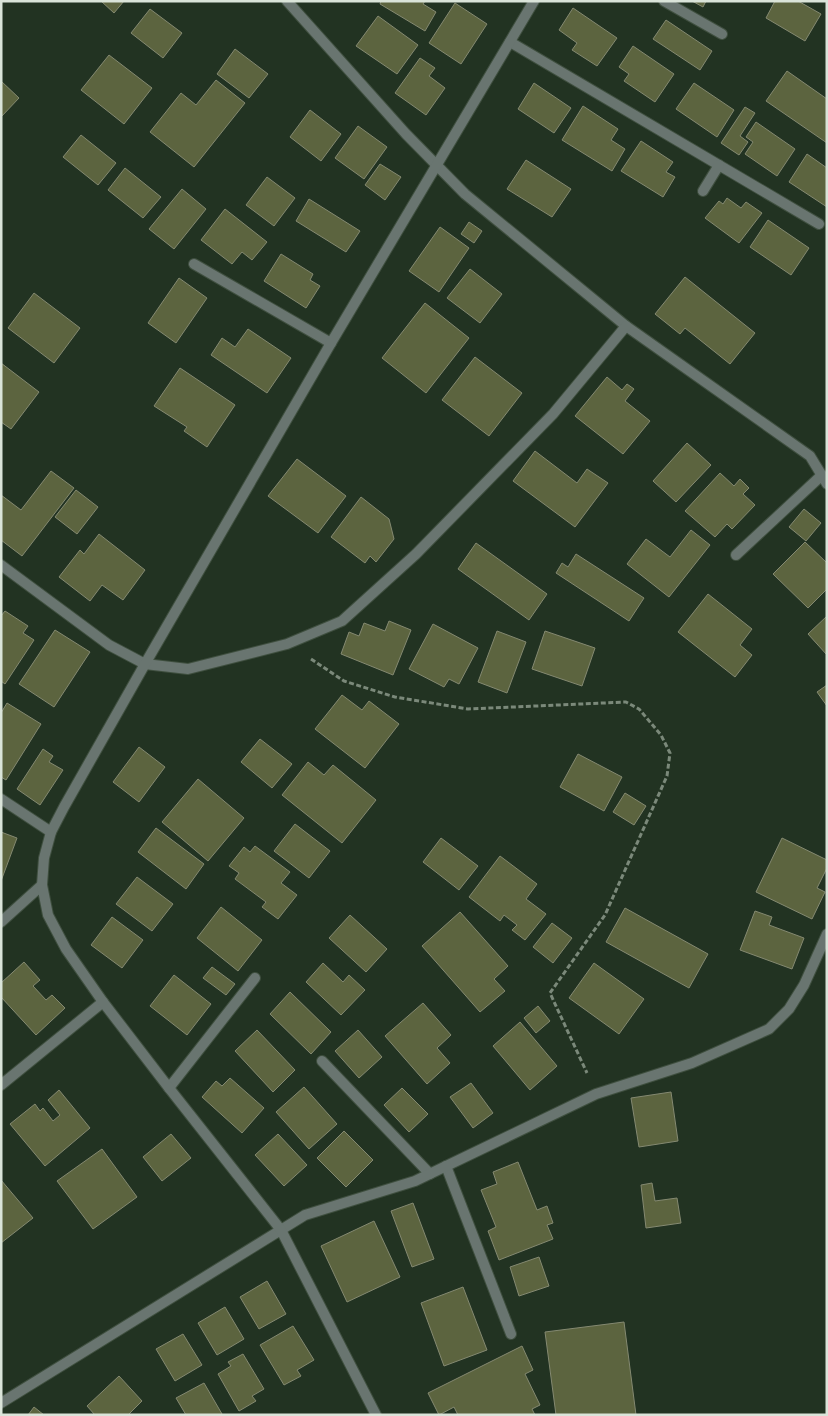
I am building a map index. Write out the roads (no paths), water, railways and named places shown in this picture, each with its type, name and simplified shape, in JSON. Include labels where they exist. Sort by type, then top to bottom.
[{"type":"street","points":[[287,1],[406,134],[465,194],[626,326],[810,456],[824,480],[736,555]]},
{"type":"street","points":[[376,1415],[281,1230],[168,1088],[103,1002],[66,949],[48,914],[42,885],[44,858],[51,832],[64,807],[145,664],[534,1]]},
{"type":"street","points":[[664,1],[722,34]]},
{"type":"street","points":[[510,42],[819,224]]},
{"type":"street","points":[[703,191],[719,165]]},
{"type":"street","points":[[194,264],[332,343]]},
{"type":"street","points":[[1,565],[109,645],[145,664],[188,669],[286,644],[342,621],[416,554],[553,414],[626,326]]},
{"type":"street","points":[[1,799],[51,832]]},
{"type":"street","points":[[1,922],[42,885]]},
{"type":"street","points":[[1,1403],[306,1215],[415,1181],[596,1094],[692,1063],[769,1029],[790,1009],[804,985],[827,934]]},
{"type":"street","points":[[168,1088],[255,978]]},
{"type":"street","points":[[1,1086],[103,1002]]},
{"type":"street","points":[[322,1061],[430,1174]]},
{"type":"street","points":[[446,1166],[511,1334]]}]
